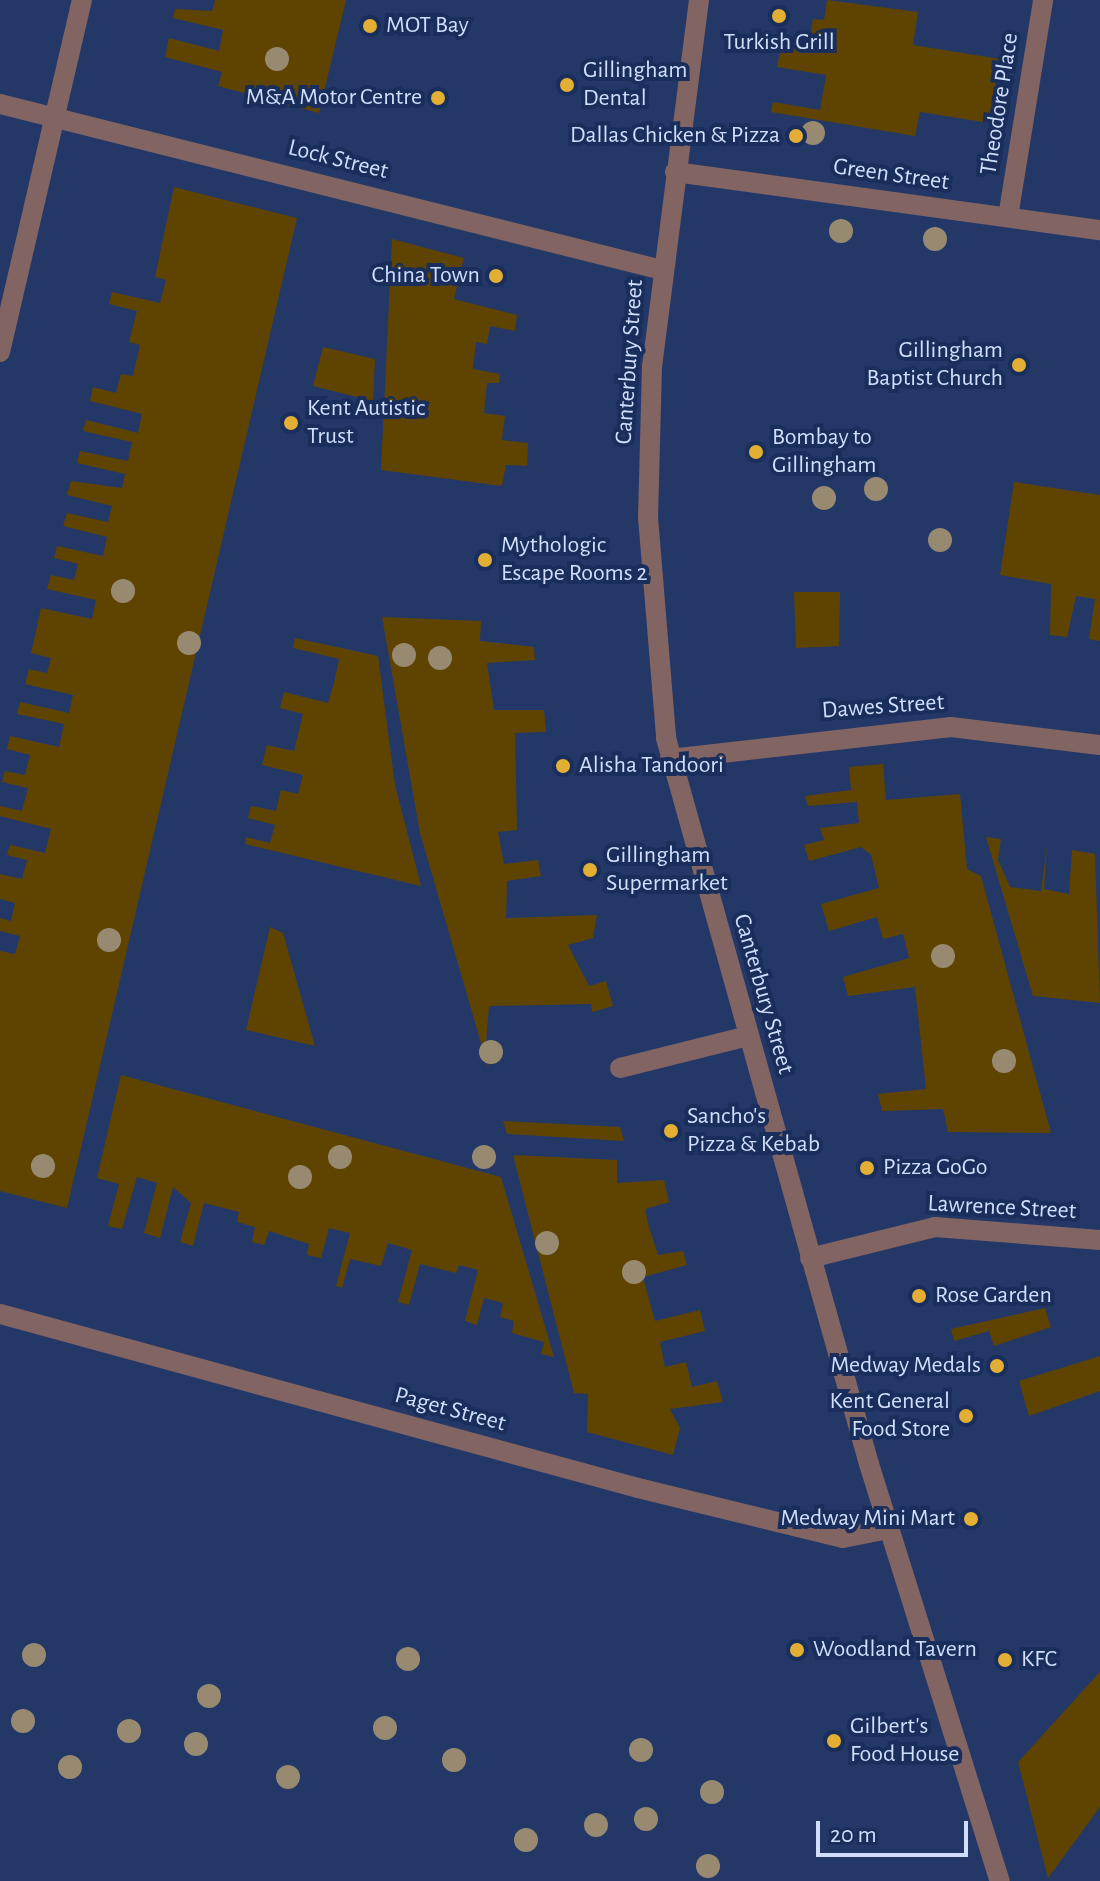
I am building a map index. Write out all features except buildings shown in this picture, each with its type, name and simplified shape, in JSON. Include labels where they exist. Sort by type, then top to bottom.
[{"type":"street","points":[[0,352],[82,0]]},
{"type":"street","name":"Canterbury Street","points":[[699,0],[662,270],[648,517],[670,759],[888,1529],[1000,1881]]},
{"type":"street","name":"Theodore Place","points":[[1008,217],[1043,0]]},
{"type":"street","name":"Lock Street","points":[[0,104],[662,270]]},
{"type":"street","name":"Green Street","points":[[675,172],[1100,230]]},
{"type":"street","name":"Dawes Street","points":[[670,759],[951,727],[1100,745]]},
{"type":"street","points":[[620,1068],[748,1036]]},
{"type":"street","name":"Lawrence Street","points":[[810,1258],[878,1236],[945,1227],[1100,1240]]},
{"type":"street","name":"Paget Street","points":[[0,1314],[843,1538],[888,1529]]},
{"type":"shaded area","points":[[215,0],[346,0],[319,113],[218,86],[222,72],[165,57],[169,38],[219,51],[223,30],[173,18],[175,9],[212,11]]},
{"type":"shaded area","points":[[827,0],[918,12],[913,45],[1000,59],[989,123],[920,112],[915,136],[771,112],[773,102],[820,110],[826,75],[777,67],[781,45],[808,49],[813,19],[824,20]]},
{"type":"shaded area","points":[[174,187],[297,218],[67,1208],[0,1191],[0,951],[15,954],[20,936],[0,931],[0,918],[11,921],[15,903],[0,899],[0,874],[22,879],[27,860],[7,855],[10,845],[45,853],[51,829],[0,816],[0,806],[22,811],[28,788],[2,782],[5,771],[25,775],[30,755],[7,749],[10,736],[59,747],[64,724],[17,714],[20,702],[69,713],[73,695],[25,684],[29,669],[47,673],[51,658],[31,653],[41,608],[92,619],[96,600],[47,589],[51,575],[74,580],[78,564],[54,558],[57,546],[103,556],[107,537],[63,526],[67,513],[108,522],[112,506],[67,495],[71,481],[122,488],[125,474],[77,463],[80,451],[128,461],[132,442],[83,431],[86,420],[138,433],[142,414],[90,401],[93,387],[116,393],[121,374],[133,376],[140,345],[129,342],[137,311],[109,304],[112,292],[160,303],[166,280],[155,277]]},
{"type":"shaded area","points":[[392,239],[464,258],[454,299],[517,315],[515,331],[490,326],[487,344],[476,342],[473,369],[500,374],[499,383],[487,383],[484,413],[505,416],[502,440],[528,443],[527,466],[506,465],[502,486],[381,470]]},
{"type":"shaded area","points":[[323,347],[375,359],[373,401],[313,386]]},
{"type":"shaded area","points":[[1014,482],[1100,495],[1100,641],[1089,639],[1095,599],[1076,596],[1067,637],[1050,635],[1051,584],[1000,575]]},
{"type":"shaded area","points":[[794,592],[840,592],[839,646],[796,648]]},
{"type":"shaded area","points":[[382,617],[481,621],[480,641],[534,647],[535,660],[487,663],[494,710],[544,710],[546,732],[515,733],[517,830],[498,832],[504,864],[538,860],[541,876],[507,881],[506,918],[597,915],[593,938],[568,945],[589,986],[606,981],[613,1006],[592,1012],[591,1004],[489,1006],[486,1043],[495,1044],[488,1067],[420,833]]},
{"type":"shaded area","points":[[295,638],[378,656],[395,785],[421,886],[245,844],[246,837],[270,843],[275,825],[248,818],[251,806],[276,811],[281,790],[298,794],[303,775],[262,765],[267,745],[294,751],[303,714],[280,708],[284,692],[328,703],[334,683],[339,659],[293,648]]},
{"type":"shaded area","points":[[883,764],[886,800],[960,794],[967,869],[981,876],[1051,1133],[948,1132],[943,1109],[882,1111],[878,1094],[926,1089],[915,987],[848,996],[843,977],[909,958],[903,934],[883,939],[877,917],[829,931],[821,904],[879,888],[871,855],[861,847],[809,861],[804,845],[824,840],[820,828],[859,823],[857,802],[808,806],[805,796],[851,790],[849,767]]},
{"type":"shaded area","points":[[986,837],[1001,839],[998,860],[1010,887],[1041,891],[1047,845],[1044,889],[1069,894],[1072,850],[1095,854],[1100,1003],[1033,996]]},
{"type":"shaded area","points":[[270,927],[283,933],[315,1046],[246,1030]]},
{"type":"shaded area","points":[[121,1075],[501,1177],[554,1357],[541,1354],[544,1342],[512,1333],[514,1321],[500,1317],[503,1303],[484,1298],[477,1325],[465,1321],[478,1270],[459,1265],[456,1273],[420,1264],[409,1305],[398,1302],[412,1250],[388,1243],[381,1266],[350,1259],[342,1288],[336,1286],[350,1233],[329,1228],[321,1258],[307,1255],[309,1244],[269,1231],[264,1245],[252,1242],[255,1227],[237,1222],[239,1212],[204,1203],[193,1246],[180,1242],[191,1203],[173,1187],[160,1238],[144,1233],[157,1183],[137,1177],[122,1229],[108,1226],[119,1184],[97,1178]]},
{"type":"shaded area","points":[[503,1121],[620,1127],[624,1141],[507,1134]]},
{"type":"shaded area","points":[[513,1155],[617,1160],[617,1183],[664,1180],[669,1202],[645,1209],[649,1227],[658,1255],[683,1251],[687,1265],[643,1277],[655,1321],[700,1310],[705,1331],[660,1342],[665,1367],[686,1362],[692,1387],[717,1381],[723,1402],[670,1409],[680,1428],[673,1455],[587,1432],[588,1394],[574,1393]]},
{"type":"shaded area","points":[[1045,1308],[1051,1327],[994,1346],[989,1331],[954,1341],[951,1329]]},
{"type":"shaded area","points":[[1100,1356],[1100,1391],[1029,1416],[1019,1381]]},
{"type":"shaded area","points":[[1100,1672],[1100,1807],[1048,1878],[1018,1762]]},
{"type":"place","name":"Turkish Grill","points":[[779,16]]},
{"type":"place","name":"MOT Bay","points":[[370,26]]},
{"type":"place","name":"Gillingham Dental","points":[[567,85]]},
{"type":"place","name":"M&A Motor Centre","points":[[438,98]]},
{"type":"place","name":"Dallas Chicken & Pizza","points":[[796,136]]},
{"type":"place","name":"China Town","points":[[496,276]]},
{"type":"place","name":"Gillingham Baptist Church","points":[[1019,365]]},
{"type":"place","name":"Kent Autistic Trust","points":[[291,423]]},
{"type":"place","name":"Bombay to Gillingham","points":[[756,452]]},
{"type":"place","name":"Mythologic Escape Rooms 2","points":[[485,560]]},
{"type":"place","name":"Alisha Tandoori","points":[[563,766]]},
{"type":"place","name":"Gillingham Supermarket","points":[[590,870]]},
{"type":"place","name":"Sancho's Pizza & Kebab","points":[[671,1131]]},
{"type":"place","name":"Pizza GoGo","points":[[867,1168]]},
{"type":"place","name":"Rose Garden","points":[[919,1296]]},
{"type":"place","name":"Medway Medals","points":[[997,1366]]},
{"type":"place","name":"Kent General Food Store","points":[[966,1416]]},
{"type":"place","name":"Medway Mini Mart","points":[[971,1519]]},
{"type":"place","name":"Woodland Tavern","points":[[797,1650]]},
{"type":"place","name":"KFC","points":[[1005,1660]]},
{"type":"place","name":"Gilbert's Food House","points":[[834,1741]]}]
